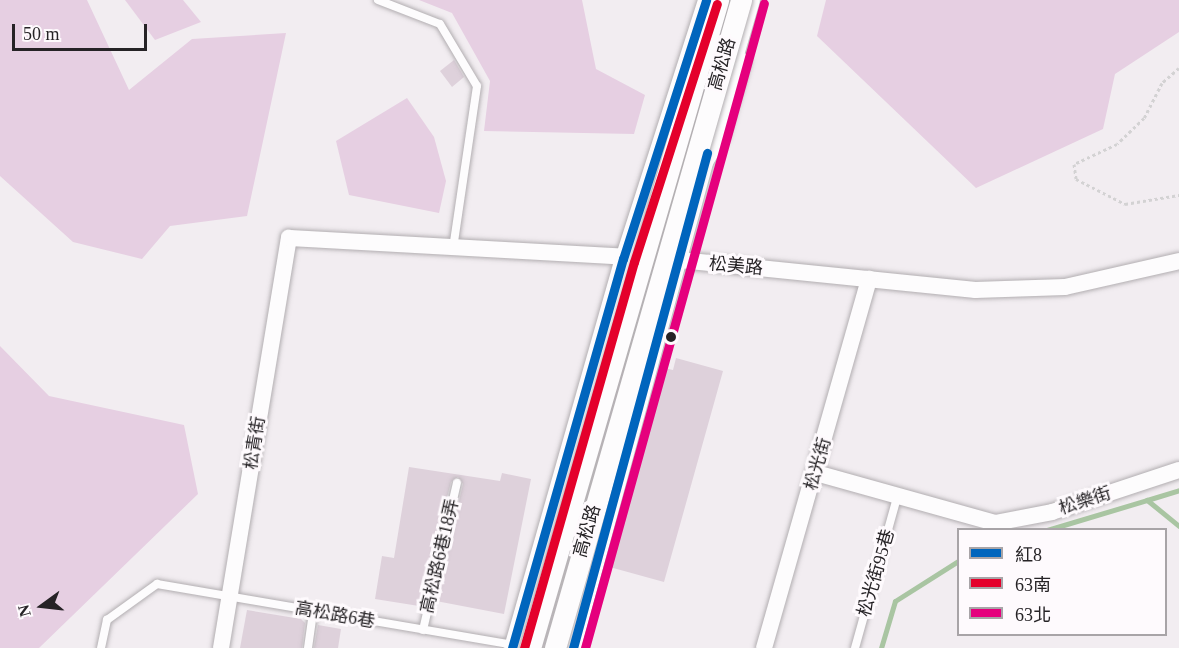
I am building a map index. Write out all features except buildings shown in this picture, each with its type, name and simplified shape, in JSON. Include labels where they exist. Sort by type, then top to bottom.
[{"type":"street","points":[[657,153],[660,120],[697,0]]},
{"type":"street","points":[[518,647],[623,259],[706,0]]},
{"type":"street","name":"高松路","points":[[518,647],[718,0]]},
{"type":"street","name":"高松路","points":[[555,648],[741,0]]},
{"type":"street","name":"高松路","points":[[573,648],[680,260],[704,164],[752,0]]},
{"type":"street","name":"高松路","points":[[704,164],[720,136],[762,0]]},
{"type":"street","name":"松美路","points":[[289,238],[623,259],[680,260],[975,290],[1065,287],[1179,261]]},
{"type":"street","name":"松青街","points":[[221,648],[289,238]]},
{"type":"street","name":"松光街","points":[[764,648],[816,473],[869,279]]},
{"type":"street","name":"松樂街","points":[[816,473],[897,498],[995,523],[1019,521],[1179,470]]},
{"type":"lane","points":[[378,0],[440,24],[477,86],[453,248]]},
{"type":"lane","name":"高松路6巷18弄","points":[[423,630],[457,483]]},
{"type":"lane","name":"松光街95巷","points":[[855,648],[897,498]]},
{"type":"lane","name":"高松路6巷","points":[[101,648],[107,620],[157,584],[518,647]]},
{"type":"lane","points":[[308,648],[313,612]]},
{"type":"path","points":[[1179,68],[1162,83],[1144,118],[1117,144],[1074,164],[1076,179],[1125,204],[1179,195]]},
{"type":"shaded area","points":[[0,0],[87,0],[129,90],[192,39],[286,33],[247,216],[170,226],[142,259],[73,242],[0,176]]},
{"type":"shaded area","points":[[125,0],[183,0],[201,22],[155,40]]},
{"type":"shaded area","points":[[419,0],[582,0],[596,69],[645,95],[634,134],[484,131],[490,81],[452,13]]},
{"type":"shaded area","points":[[826,0],[1179,0],[1179,32],[1115,74],[1103,129],[976,188],[817,36]]},
{"type":"shaded area","points":[[407,98],[434,137],[446,181],[439,213],[349,195],[336,141]]},
{"type":"shaded area","points":[[0,346],[49,396],[184,425],[198,494],[39,648],[0,648]]},
{"type":"waterway","points":[[1147,500],[1179,490]]},
{"type":"waterway","points":[[1054,528],[1147,500],[1179,526]]},
{"type":"waterway","points":[[881,648],[895,601],[957,562]]},
{"type":"transit line","name":"紅8","points":[[512,648],[623,259],[706,0]]},
{"type":"transit line","name":"63北","points":[[585,648],[764,3]]},
{"type":"transit line","name":"63南","points":[[524,648],[634,262],[717,4]]},
{"type":"transit line","name":"紅8","points":[[573,648],[707,153]]}]
